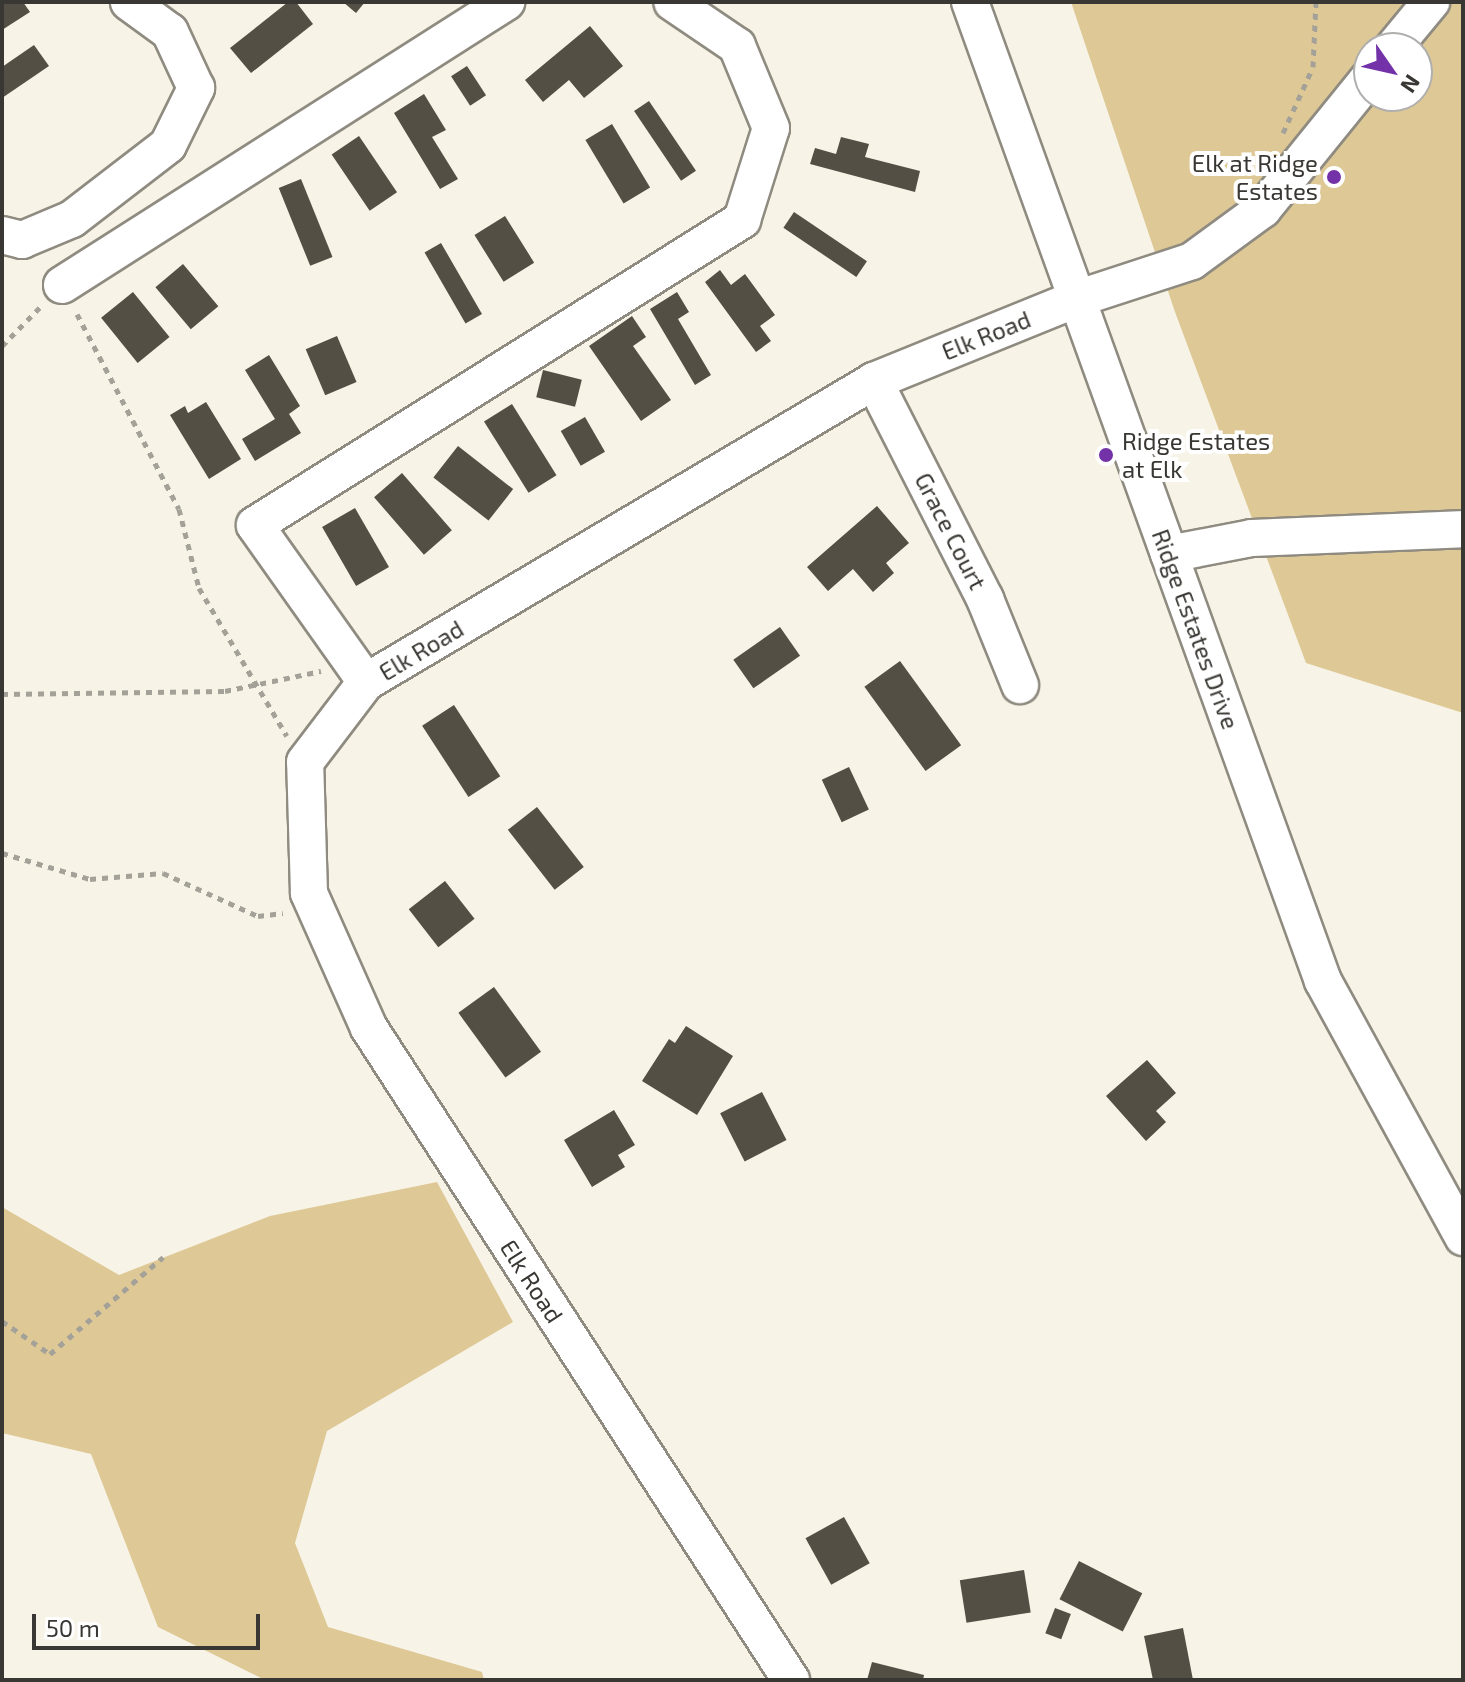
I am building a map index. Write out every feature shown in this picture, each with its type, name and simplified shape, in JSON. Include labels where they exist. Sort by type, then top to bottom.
[{"type":"street","points":[[2,235],[22,240],[72,219],[168,145],[196,88],[170,32],[129,2]]},
{"type":"street","points":[[62,285],[506,2]]},
{"type":"street","points":[[360,673],[255,525],[742,220],[771,128],[737,46],[672,2]]},
{"type":"street","name":"Ridge Estates Drive","points":[[970,2],[1323,981],[1463,1237]]},
{"type":"street","points":[[1406,32],[1431,2]]},
{"type":"street","name":"Elk Road","points":[[791,1680],[369,1028],[309,893],[305,762],[360,673],[874,381],[1076,299],[1192,261],[1263,209],[1353,98]]},
{"type":"street","name":"Grace Court","points":[[874,381],[985,599],[1020,685]]},
{"type":"street","points":[[1169,554],[1252,538],[1463,529]]},
{"type":"path","points":[[1291,174],[1282,127],[1313,67],[1316,2]]},
{"type":"path","points":[[2,346],[62,285],[179,509],[199,588],[255,688],[305,762]]},
{"type":"path","points":[[2,694],[255,688],[360,673]]},
{"type":"path","points":[[2,853],[90,879],[163,873],[258,916],[316,908]]},
{"type":"path","points":[[2,1321],[50,1354],[163,1257]]},
{"type":"shaded area","points":[[1071,2],[1463,2],[1463,713],[1306,663],[1175,312]]},
{"type":"shaded area","points":[[437,1182],[513,1322],[327,1431],[295,1543],[328,1627],[482,1672],[484,1680],[265,1680],[158,1627],[91,1454],[2,1433],[2,1207],[119,1275],[270,1216]]},
{"type":"building","points":[[2,2],[23,2],[30,12],[2,30]]},
{"type":"building","points":[[288,2],[296,2],[313,24],[251,73],[230,48]]},
{"type":"building","points":[[343,2],[365,2],[356,13]]},
{"type":"building","points":[[590,26],[623,66],[584,98],[569,80],[543,102],[525,80]]},
{"type":"building","points":[[34,45],[49,66],[2,98],[2,67]]},
{"type":"building","points":[[467,66],[486,95],[470,106],[451,76]]},
{"type":"building","points":[[424,94],[446,130],[432,137],[458,179],[440,189],[394,113]]},
{"type":"building","points":[[649,101],[696,171],[681,181],[634,111]]},
{"type":"building","points":[[612,124],[650,187],[624,203],[585,140]]},
{"type":"building","points":[[359,136],[397,192],[370,211],[332,154]]},
{"type":"building","points":[[841,137],[869,144],[865,157],[920,171],[915,192],[810,164],[815,148],[836,154]]},
{"type":"building","points":[[301,179],[332,257],[310,266],[279,188]]},
{"type":"building","points":[[794,212],[867,261],[856,277],[783,228]]},
{"type":"building","points":[[505,216],[534,263],[504,282],[474,235]]},
{"type":"building","points":[[441,243],[482,314],[466,324],[425,252]]},
{"type":"building","points":[[183,264],[218,306],[191,329],[155,287]]},
{"type":"building","points":[[720,270],[731,285],[745,274],[775,315],[760,326],[771,341],[756,352],[705,282]]},
{"type":"building","points":[[133,292],[170,337],[138,363],[101,318]]},
{"type":"building","points":[[677,292],[689,312],[678,319],[711,375],[695,385],[650,309]]},
{"type":"building","points":[[632,316],[646,337],[633,346],[671,400],[641,421],[589,346]]},
{"type":"building","points":[[337,336],[357,382],[325,395],[306,349]]},
{"type":"building","points":[[269,355],[300,406],[289,414],[301,433],[255,461],[242,439],[275,419],[245,370]]},
{"type":"building","points":[[543,370],[582,380],[575,407],[536,397]]},
{"type":"building","points":[[206,402],[241,459],[209,479],[170,415],[185,406],[188,413]]},
{"type":"building","points":[[512,404],[557,475],[529,493],[484,421]]},
{"type":"building","points":[[585,417],[605,452],[581,466],[561,431]]},
{"type":"building","points":[[458,446],[513,489],[489,521],[433,478]]},
{"type":"building","points":[[402,473],[452,530],[424,555],[374,497]]},
{"type":"building","points":[[877,506],[909,543],[886,563],[894,573],[873,592],[853,569],[828,591],[807,567]]},
{"type":"building","points":[[355,508],[389,567],[356,586],[322,527]]},
{"type":"building","points":[[780,627],[800,656],[753,688],[733,660]]},
{"type":"building","points":[[900,661],[961,745],[926,771],[864,687]]},
{"type":"building","points":[[454,705],[500,776],[468,797],[422,726]]},
{"type":"building","points":[[849,767],[869,810],[842,822],[822,780]]},
{"type":"building","points":[[537,807],[584,867],[555,890],[508,830]]},
{"type":"building","points":[[445,881],[475,919],[438,947],[409,909]]},
{"type":"building","points":[[494,987],[541,1052],[505,1078],[458,1013]]},
{"type":"building","points":[[686,1026],[733,1056],[697,1115],[642,1081],[669,1039],[675,1043]]},
{"type":"building","points":[[1147,1060],[1176,1093],[1156,1111],[1166,1122],[1146,1141],[1106,1096]]},
{"type":"building","points":[[762,1092],[787,1140],[745,1161],[720,1113]]},
{"type":"building","points":[[614,1110],[635,1145],[618,1155],[625,1167],[592,1187],[564,1140]]},
{"type":"building","points":[[844,1517],[870,1563],[831,1585],[806,1538]]},
{"type":"building","points":[[1079,1561],[1142,1593],[1123,1632],[1059,1599]]},
{"type":"building","points":[[1024,1570],[1031,1612],[967,1623],[960,1580]]},
{"type":"building","points":[[1055,1608],[1071,1614],[1061,1639],[1045,1633]]},
{"type":"building","points":[[1183,1628],[1193,1680],[1153,1680],[1144,1636]]},
{"type":"building","points":[[872,1662],[924,1675],[923,1680],[867,1680]]},
{"type":"place","name":"Elk at Ridge Estates","points":[[1334,177]]},
{"type":"place","name":"Ridge Estates at Elk","points":[[1106,455]]}]
